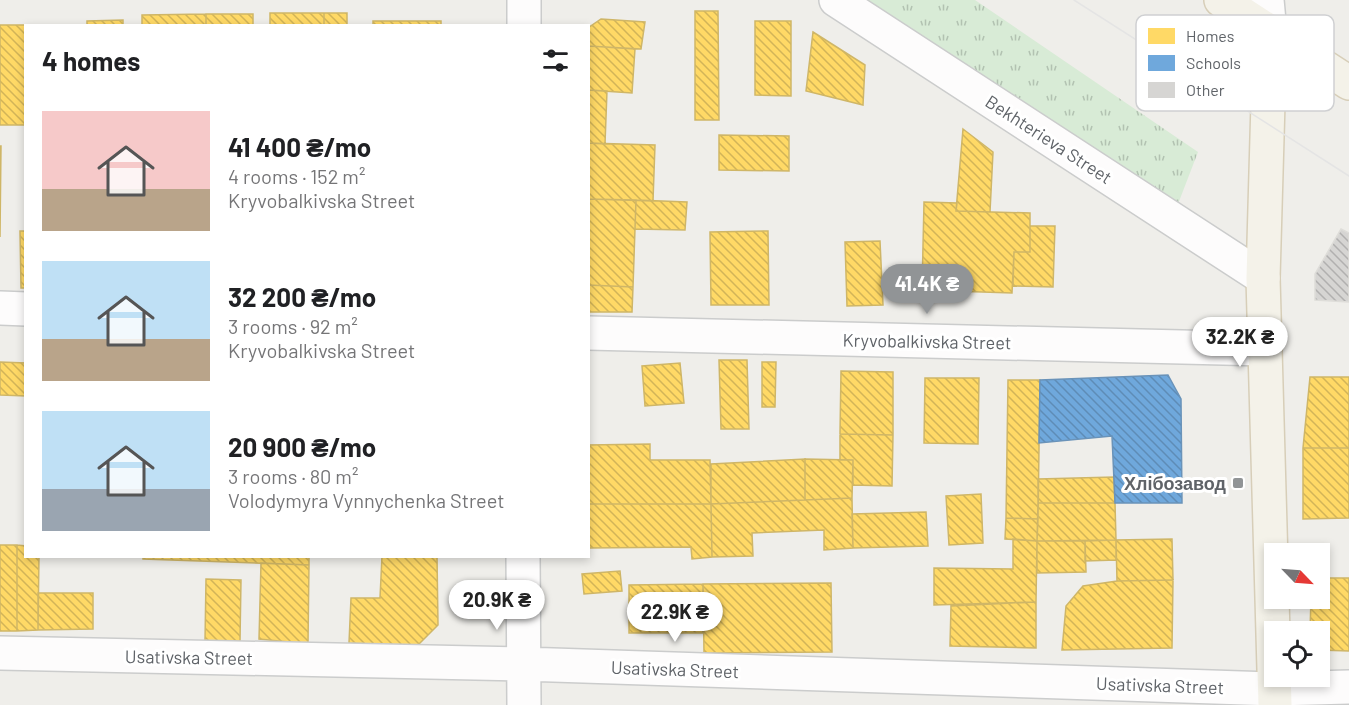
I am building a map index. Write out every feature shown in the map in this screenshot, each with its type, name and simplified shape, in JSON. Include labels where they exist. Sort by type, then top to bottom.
[{"type":"main road","points":[[1221,0],[1266,15]]},
{"type":"main road","points":[[1334,70],[1349,83]]},
{"type":"main road","points":[[1267,111],[1263,278],[1275,697]]},
{"type":"street","points":[[524,0],[524,24]]},
{"type":"street","name":"Bekhterieva Street","points":[[836,0],[1263,278]]},
{"type":"street","points":[[0,308],[24,309]]},
{"type":"street","name":"Kryvobalkivska Street","points":[[590,333],[1265,349]]},
{"type":"street","points":[[523,558],[524,705]]},
{"type":"street","name":"Usativska Street","points":[[0,653],[523,664],[1275,697],[1349,687]]},
{"type":"green space","points":[[860,0],[975,0],[1198,152],[1178,204]]},
{"type":"building: Homes","points":[[695,11],[718,11],[719,120],[695,120]]},
{"type":"building: Homes","points":[[270,13],[324,13],[324,24],[270,24]]},
{"type":"building: Homes","points":[[324,13],[347,13],[347,24],[324,24]]},
{"type":"building: Homes","points":[[206,14],[253,14],[253,24],[206,24]]},
{"type":"building: Homes","points":[[206,14],[206,24],[142,24],[142,15]]},
{"type":"building: Homes","points":[[601,19],[645,22],[641,49],[590,46],[590,27]]},
{"type":"building: Homes","points":[[123,20],[123,24],[87,24],[87,21]]},
{"type":"building: Homes","points":[[373,21],[441,21],[441,24],[373,24]]},
{"type":"building: Homes","points":[[755,21],[791,21],[791,96],[755,95]]},
{"type":"building: Homes","points":[[0,25],[24,25],[24,125],[0,125]]},
{"type":"building: Homes","points":[[813,32],[865,65],[863,105],[806,91]]},
{"type":"building: Homes","points":[[590,46],[635,49],[632,93],[590,90]]},
{"type":"building: Homes","points":[[590,90],[607,91],[605,144],[590,143]]},
{"type":"building: Homes","points":[[963,129],[993,152],[990,212],[956,211]]},
{"type":"building: Homes","points":[[719,135],[789,136],[789,171],[719,170]]},
{"type":"building: Homes","points":[[590,143],[655,145],[653,201],[590,199]]},
{"type":"building: Homes","points":[[0,146],[1,146],[0,237]]},
{"type":"building: Homes","points":[[590,199],[636,200],[633,287],[590,285]]},
{"type":"building: Homes","points":[[636,200],[687,202],[685,230],[635,229]]},
{"type":"building: Homes","points":[[924,202],[957,203],[956,211],[1030,213],[1030,252],[1014,252],[1012,293],[922,290]]},
{"type":"building: Homes","points":[[1030,226],[1055,226],[1053,287],[1013,286],[1014,252],[1030,252]]},
{"type":"building: Homes","points":[[20,231],[24,231],[24,288],[21,288]]},
{"type":"building: Homes","points":[[768,231],[769,305],[711,305],[710,232]]},
{"type":"building: Homes","points":[[880,241],[883,305],[847,306],[845,242]]},
{"type":"building: Homes","points":[[590,285],[633,287],[632,312],[590,312]]},
{"type":"building: Homes","points":[[719,360],[747,360],[749,429],[721,429]]},
{"type":"building: Homes","points":[[0,362],[24,363],[24,396],[0,395]]},
{"type":"building: Homes","points":[[762,362],[776,362],[775,407],[762,407]]},
{"type":"building: Homes","points":[[680,363],[684,403],[645,406],[642,366]]},
{"type":"building: Homes","points":[[841,371],[893,372],[893,435],[840,434]]},
{"type":"building: Homes","points":[[1310,377],[1349,377],[1349,448],[1303,448]]},
{"type":"building: Homes","points":[[925,378],[979,378],[978,444],[924,443]]},
{"type":"building: Homes","points":[[1008,380],[1040,380],[1038,519],[1006,518]]},
{"type":"building: Homes","points":[[840,434],[893,435],[892,486],[853,485],[853,460],[840,460]]},
{"type":"building: Homes","points":[[650,444],[650,460],[710,460],[711,504],[590,504],[590,445]]},
{"type":"building: Homes","points":[[1303,448],[1349,448],[1349,518],[1303,519]]},
{"type":"building: Homes","points":[[805,459],[853,460],[852,498],[805,500]]},
{"type":"building: Homes","points":[[805,459],[805,500],[711,504],[711,464]]},
{"type":"building: Homes","points":[[1114,477],[1115,503],[1038,503],[1038,479]]},
{"type":"building: Homes","points":[[981,494],[983,543],[949,545],[946,496]]},
{"type":"building: Homes","points":[[852,498],[853,548],[824,550],[824,530],[752,533],[753,556],[712,557],[711,504]]},
{"type":"building: Homes","points":[[1038,503],[1115,503],[1116,540],[1037,541]]},
{"type":"building: Homes","points":[[590,504],[711,504],[712,557],[692,559],[691,547],[590,548]]},
{"type":"building: Homes","points":[[926,512],[928,546],[853,548],[852,514]]},
{"type":"building: Homes","points":[[1006,518],[1038,519],[1037,541],[1005,539]]},
{"type":"building: Homes","points":[[1013,539],[1037,541],[1036,602],[934,605],[934,568],[1013,569]]},
{"type":"building: Homes","points":[[1172,539],[1173,580],[1117,581],[1116,540]]},
{"type":"building: Homes","points":[[1116,540],[1116,560],[1085,561],[1085,541]]},
{"type":"building: Homes","points":[[1037,541],[1085,541],[1086,572],[1037,573]]},
{"type":"building: Homes","points":[[0,545],[17,545],[17,631],[0,631]]},
{"type":"building: Homes","points":[[17,545],[24,546],[24,558],[39,558],[38,630],[17,631]]},
{"type":"building: Homes","points":[[309,558],[309,565],[143,559]]},
{"type":"building: Homes","points":[[382,558],[437,558],[438,625],[417,646],[349,643],[351,598],[380,598]]},
{"type":"building: Homes","points":[[261,563],[309,565],[308,644],[259,639]]},
{"type":"building: Homes","points":[[620,571],[622,591],[584,594],[582,574]]},
{"type":"building: Homes","points":[[1330,578],[1349,578],[1349,651],[1330,650],[1330,621],[1310,621],[1311,609],[1330,609]]},
{"type":"building: Homes","points":[[206,579],[241,580],[240,641],[205,641]]},
{"type":"building: Homes","points":[[1173,580],[1172,648],[1062,650],[1066,606],[1083,586],[1117,581]]},
{"type":"building: Homes","points":[[831,583],[832,652],[704,653],[703,584]]},
{"type":"building: Homes","points":[[703,584],[703,633],[629,633],[629,585]]},
{"type":"building: Homes","points":[[38,593],[93,593],[93,629],[38,630]]},
{"type":"building: Homes","points":[[1036,602],[1036,648],[950,646],[951,606]]},
{"type":"building: Schools","points":[[1168,375],[1181,399],[1182,503],[1115,503],[1112,436],[1039,443],[1040,380]]},
{"type":"building: Other","points":[[1341,229],[1349,233],[1349,302],[1315,300],[1315,274]]},
{"type":"tram line","points":[[1074,0],[1136,40]]},
{"type":"tram line","points":[[1247,111],[1349,176]]},
{"type":"place","name":"Хлібозавод","points":[[1238,483]]}]
